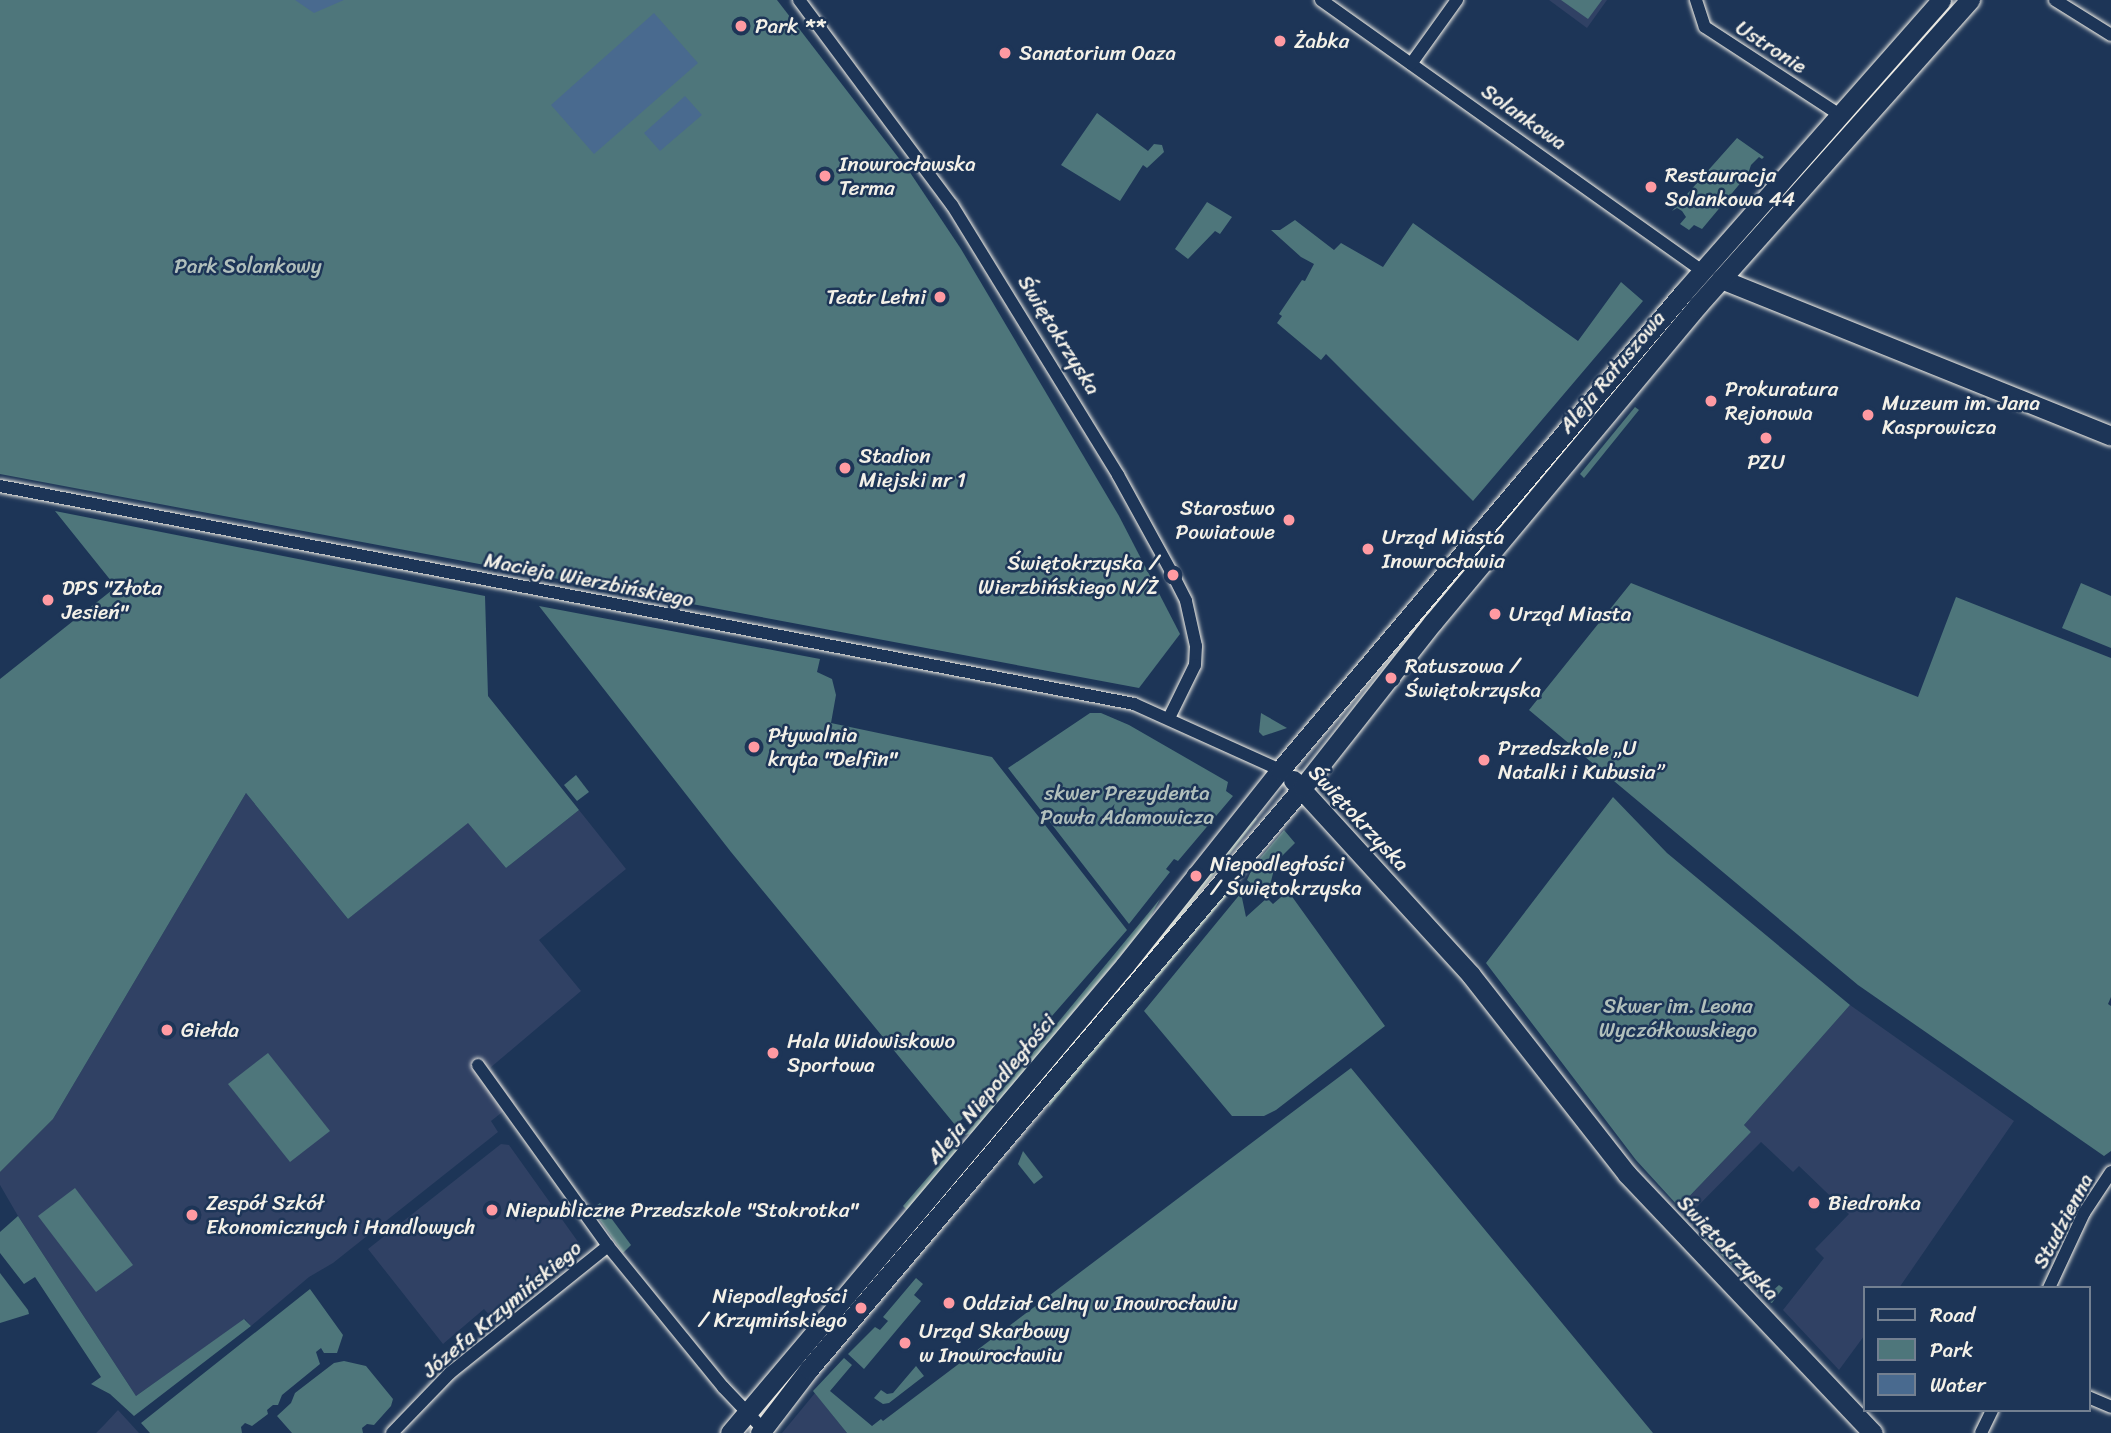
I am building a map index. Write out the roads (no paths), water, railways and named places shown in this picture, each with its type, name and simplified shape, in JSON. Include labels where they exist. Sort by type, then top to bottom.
[{"type":"street","name":"Świętokrzyska","points":[[799,0],[952,205],[1118,475],[1173,575],[1185,601],[1196,646],[1195,665],[1169,718],[1280,770],[1303,787],[1471,975],[1646,1194],[1873,1433]]},
{"type":"street","name":"Solankowa","points":[[1321,0],[1702,271]]},
{"type":"street","points":[[1411,64],[1457,0]]},
{"type":"street","name":"Ustronie","points":[[1696,0],[1705,27],[1840,115]]},
{"type":"street","name":"Aleja Ratuszowa","points":[[1303,787],[1425,616],[1702,271],[1941,0]]},
{"type":"street","name":"Aleja Ratuszowa","points":[[1280,770],[1425,616],[1970,0]]},
{"type":"street","points":[[2055,0],[2111,35]]},
{"type":"street","points":[[1721,279],[2111,436]]},
{"type":"street","name":"Macieja Wierzbińskiego","points":[[0,486],[1134,704],[1169,718]]},
{"type":"street","name":"Aleja Niepodległości","points":[[730,1433],[1125,965],[1280,770]]},
{"type":"street","name":"Aleja Niepodległości","points":[[761,1431],[809,1369],[1303,787]]},
{"type":"street","name":"Józefa Krzymińskiego","points":[[478,1065],[608,1246],[761,1431]]},
{"type":"street","name":"Studzienna","points":[[2050,1286],[2084,1213],[2111,1172]]},
{"type":"street","name":"Józefa Krzymińskiego","points":[[392,1433],[450,1373],[608,1246]]},
{"type":"street","points":[[2090,1398],[2111,1407]]},
{"type":"street","points":[[1981,1433],[1991,1412]]},
{"type":"water","points":[[295,0],[344,0],[314,13]]},
{"type":"water","points":[[654,13],[698,63],[594,154],[551,105]]},
{"type":"water","points":[[685,96],[702,115],[660,151],[644,133]]},
{"type":"place","name":"Park **","points":[[741,26]]},
{"type":"place","name":"Żabka","points":[[1280,41]]},
{"type":"place","name":"Sanatorium Oaza","points":[[1005,53]]},
{"type":"place","name":"Inowrocławska Terma","points":[[825,176]]},
{"type":"place","name":"Restauracja Solankowa 44","points":[[1651,187]]},
{"type":"place","name":"Teatr Letni","points":[[940,297]]},
{"type":"place","name":"Prokuratura Rejonowa","points":[[1711,401]]},
{"type":"place","name":"Muzeum im. Jana Kasprowicza","points":[[1868,415]]},
{"type":"place","name":"PZU","points":[[1766,438]]},
{"type":"place","name":"Stadion Miejski nr 1","points":[[845,468]]},
{"type":"place","name":"Starostwo Powiatowe","points":[[1289,520]]},
{"type":"place","name":"Urząd Miasta Inowrocławia","points":[[1368,549]]},
{"type":"place","name":"Świętokrzyska / Wierzbińskiego N/Ż","points":[[1173,575]]},
{"type":"place","name":"DPS \"Złota Jesień\"","points":[[48,600]]},
{"type":"place","name":"Urząd Miasta","points":[[1495,614]]},
{"type":"place","name":"Ratuszowa / Świętokrzyska","points":[[1391,678]]},
{"type":"place","name":"Pływalnia kryta \"Delfin\"","points":[[754,747]]},
{"type":"place","name":"Przedszkole „U Natalki i Kubusia”","points":[[1484,760]]},
{"type":"place","name":"Niepodległości / Świętokrzyska","points":[[1196,876]]},
{"type":"place","name":"Giełda","points":[[167,1030]]},
{"type":"place","name":"Hala Widowiskowo Sportowa","points":[[773,1053]]},
{"type":"place","name":"Biedronka","points":[[1814,1203]]},
{"type":"place","name":"Niepubliczne Przedszkole \"Stokrotka\"","points":[[492,1210]]},
{"type":"place","name":"Zespół Szkół Ekonomicznych i Handlowych","points":[[192,1215]]},
{"type":"place","name":"Oddział Celny w Inowrocławiu","points":[[949,1303]]},
{"type":"place","name":"Niepodległości / Krzymińskiego","points":[[861,1308]]},
{"type":"place","name":"Urząd Skarbowy w Inowrocławiu","points":[[905,1343]]},
{"type":"park label","name":"Park Solankowy","points":[[248,266]]},
{"type":"park label","name":"skwer Prezydenta Pawła Adamowicza","points":[[1127,805]]},
{"type":"park label","name":"Skwer im. Leona Wyczółkowskiego","points":[[1678,1018]]}]
